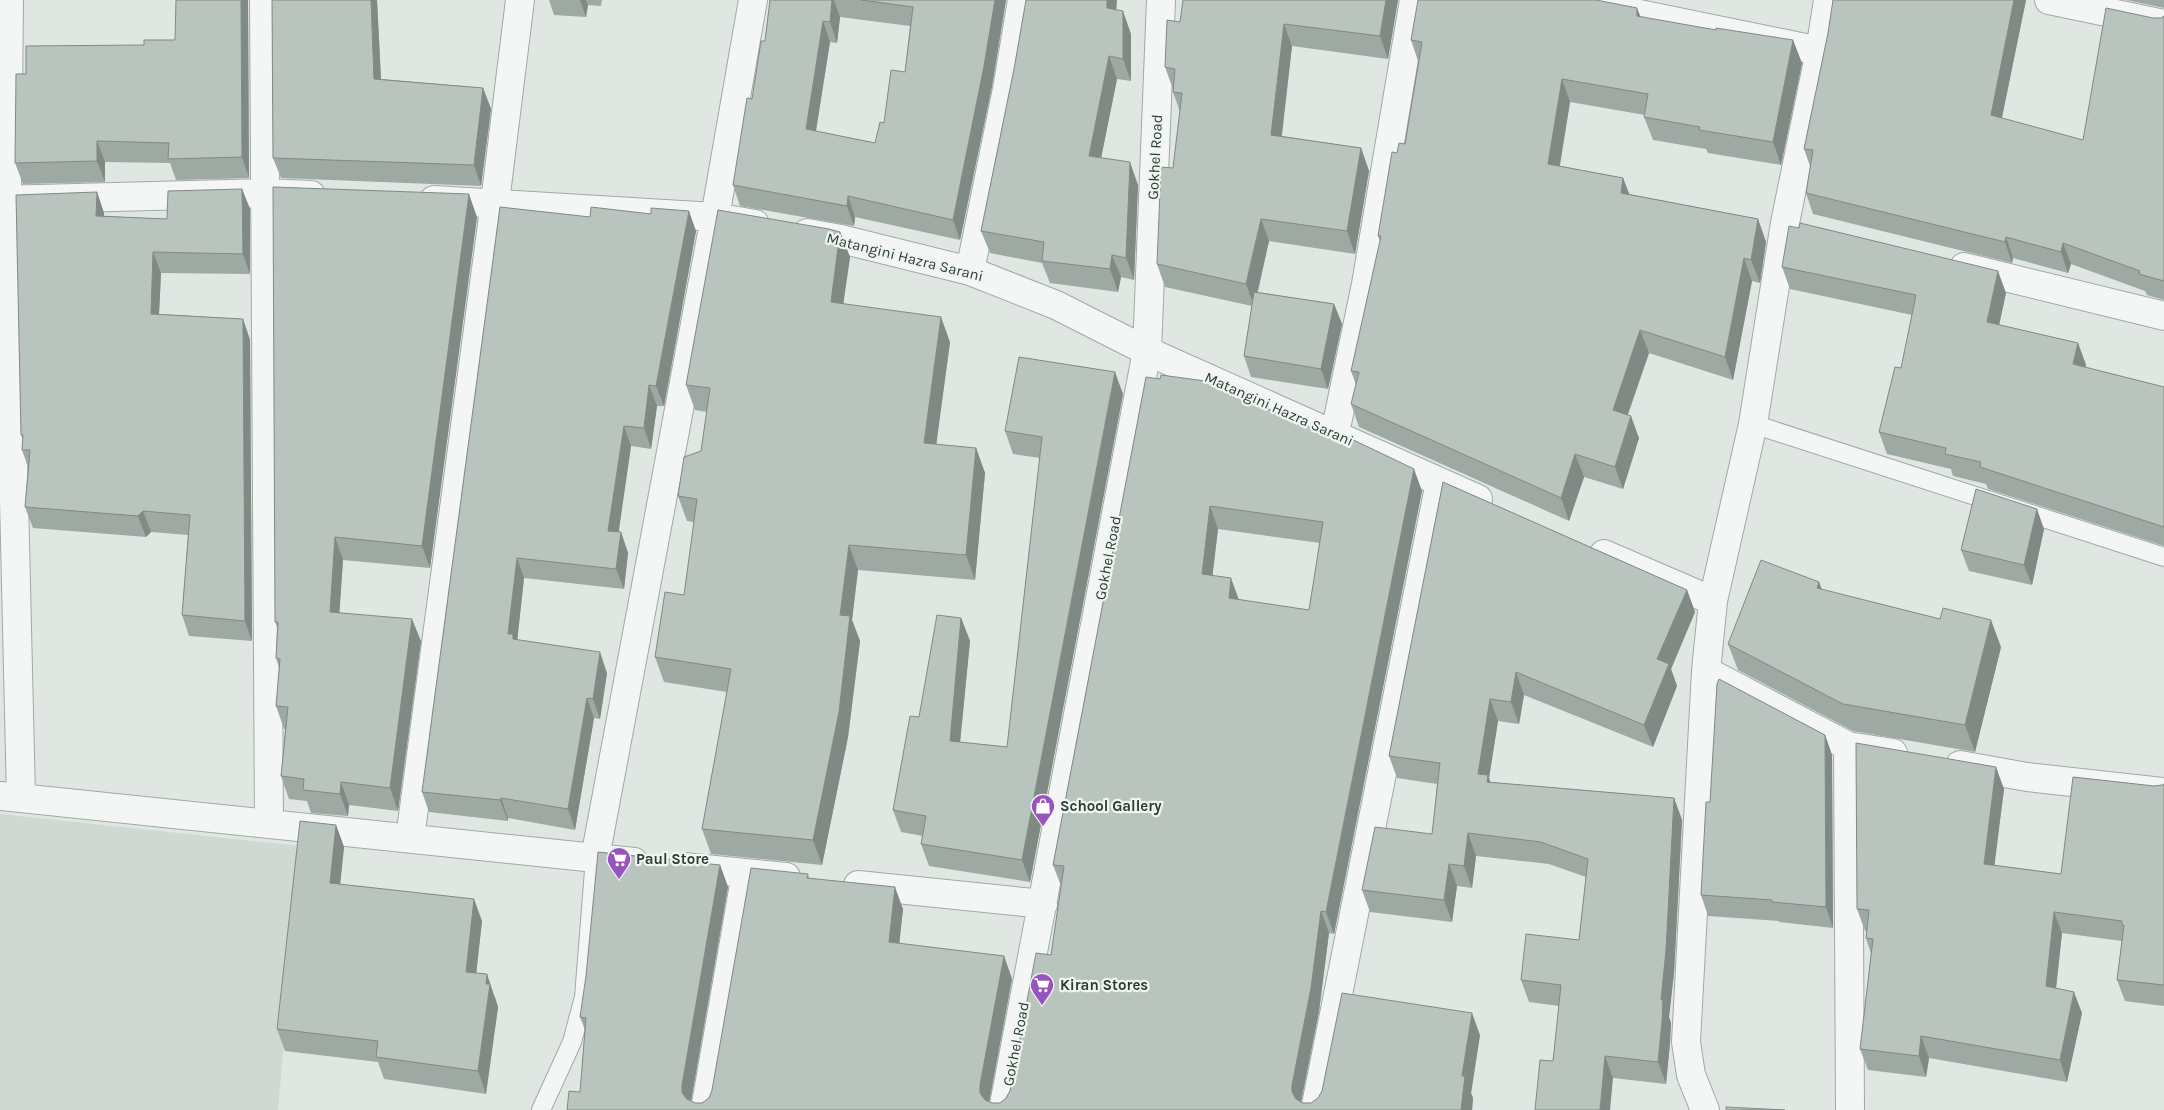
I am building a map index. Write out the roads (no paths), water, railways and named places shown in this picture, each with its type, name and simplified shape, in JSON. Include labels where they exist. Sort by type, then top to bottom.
[{"type":"street","points":[[9,0],[4,200],[11,797],[1043,904]]},
{"type":"street","points":[[264,0],[269,824]]},
{"type":"street","points":[[410,838],[495,202],[520,0]]},
{"type":"street","points":[[595,858],[715,217],[753,0]]},
{"type":"street","points":[[970,271],[1007,89],[1022,0]]},
{"type":"street","name":"Gokhel Road","points":[[1003,1110],[1147,351],[1161,0]]},
{"type":"street","points":[[1335,433],[1366,284],[1414,0]]},
{"type":"street","points":[[1571,0],[1820,51]]},
{"type":"street","points":[[1705,1110],[1691,1075],[1686,1042],[1706,671],[1713,601],[1752,424],[1785,223],[1820,51],[1828,0]]},
{"type":"street","points":[[2049,0],[2164,24]]},
{"type":"street","points":[[4,200],[264,193],[331,196]]},
{"type":"street","name":"Matangini Hazra Sarani","points":[[408,199],[495,202],[715,217],[841,239],[970,271],[1056,305],[1147,351],[1335,433],[1503,510]]},
{"type":"street","points":[[1785,223],[1814,230]]},
{"type":"street","points":[[1937,260],[2164,316]]},
{"type":"street","points":[[1315,1110],[1440,482]]},
{"type":"street","points":[[1585,546],[1713,601]]},
{"type":"street","points":[[1706,671],[1848,746],[2027,777],[2164,792]]},
{"type":"street","points":[[1848,746],[1852,1110]]},
{"type":"street","points":[[705,1110],[746,873]]},
{"type":"lane","points":[[1752,424],[2164,557]]},
{"type":"lane","points":[[541,1110],[572,1042],[584,997],[595,858]]},
{"type":"place","name":"School Gallery","points":[[1043,827]]},
{"type":"place","name":"Paul Store","points":[[619,880]]},
{"type":"place","name":"Kiran Stores","points":[[1042,1006]]}]
